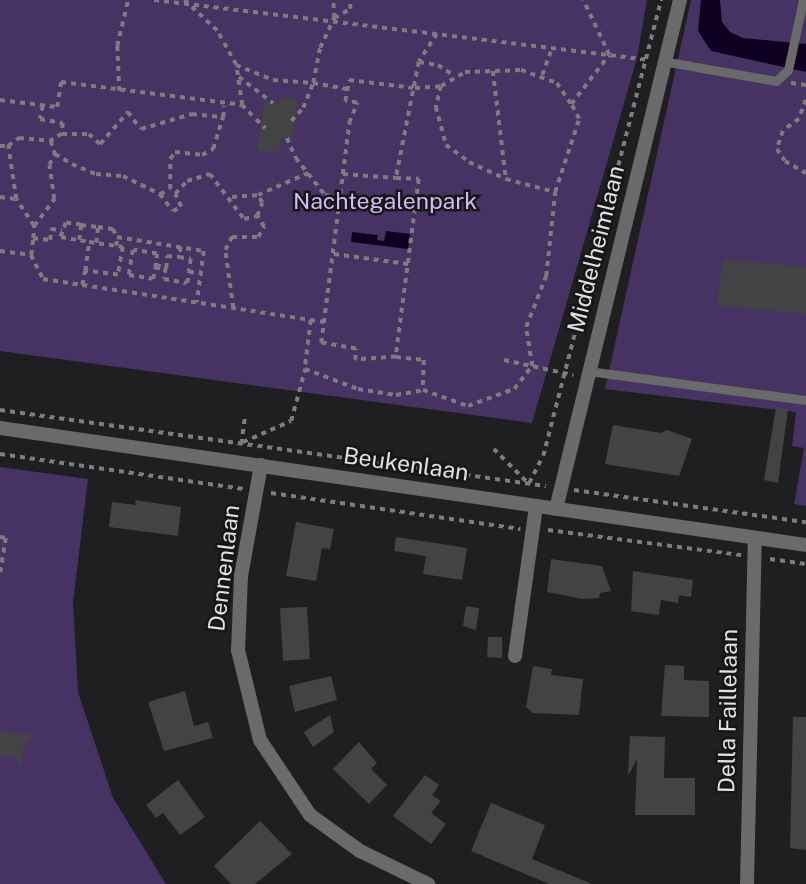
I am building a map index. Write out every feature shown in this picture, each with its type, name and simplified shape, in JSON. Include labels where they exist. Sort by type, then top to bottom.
[{"type":"street","name":"Middelheimlaan","points":[[556,509],[680,0]]},
{"type":"street","name":"Beukenlaan","points":[[0,428],[806,545]]},
{"type":"street","name":"Dennenlaan","points":[[261,465],[241,576],[238,650],[260,740],[310,815],[360,851],[428,884]]},
{"type":"street","points":[[515,656],[527,529],[536,506]]},
{"type":"street","name":"Della Faillelaan","points":[[747,884],[755,538]]},
{"type":"lane","points":[[667,62],[776,81],[788,70],[803,0]]},
{"type":"lane","points":[[587,374],[806,400]]},
{"type":"path","points":[[119,91],[117,46],[128,0]]},
{"type":"path","points":[[154,0],[646,59]]},
{"type":"path","points":[[291,121],[303,108],[313,83],[320,48],[333,20],[333,0]]},
{"type":"path","points":[[333,20],[350,9],[350,0]]},
{"type":"path","points":[[583,0],[609,55]]},
{"type":"path","name":"Middelheimlaan","points":[[528,484],[543,456],[661,0]]},
{"type":"path","points":[[185,2],[217,31],[236,65],[242,105],[265,128]]},
{"type":"path","points":[[396,178],[419,62],[437,34]]},
{"type":"path","points":[[542,75],[552,48]]},
{"type":"path","points":[[571,104],[609,55]]},
{"type":"path","points":[[419,62],[438,65],[455,76]]},
{"type":"path","points":[[236,65],[273,80],[347,89]]},
{"type":"path","points":[[493,71],[506,179]]},
{"type":"path","points":[[305,369],[358,389],[396,395],[424,390],[468,406],[513,389],[532,366],[526,327],[546,276],[555,192],[579,119],[556,83],[542,75],[493,71],[455,76],[442,86],[415,88],[349,80],[345,101],[357,103],[349,122],[342,197],[321,343],[356,348],[355,360],[396,357],[424,360],[424,390]]},
{"type":"path","points":[[237,76],[273,103]]},
{"type":"path","points":[[0,100],[57,107],[61,82],[224,106],[242,105]]},
{"type":"path","points":[[442,86],[436,107],[446,145],[469,162],[506,179],[555,192]]},
{"type":"path","points":[[806,100],[799,119],[783,131],[777,149],[785,161],[806,173]]},
{"type":"path","points":[[43,106],[40,119],[63,123],[62,134]]},
{"type":"path","points":[[55,154],[96,174],[123,176],[160,194],[173,211],[181,207],[170,188],[170,159],[175,152],[202,155],[213,149],[224,106]]},
{"type":"path","points":[[0,146],[8,146],[19,138],[51,141],[62,134],[89,134],[100,144],[128,112],[141,129],[192,114],[223,117]]},
{"type":"path","points":[[287,138],[324,195],[342,197]]},
{"type":"path","points":[[51,141],[55,154],[50,165],[54,199],[34,226],[31,255],[43,279],[325,322]]},
{"type":"path","points":[[8,146],[16,199],[34,226]]},
{"type":"path","points":[[175,194],[201,173],[210,174],[231,197],[244,219],[257,216]]},
{"type":"path","points":[[231,197],[258,195],[308,173]]},
{"type":"path","points":[[343,174],[419,179],[396,357]]},
{"type":"path","points":[[160,194],[170,188]]},
{"type":"path","points":[[257,216],[262,203],[258,195]]},
{"type":"path","points":[[0,197],[16,199]]},
{"type":"path","points":[[233,309],[225,250],[232,237],[258,237],[264,227],[257,216]]},
{"type":"path","points":[[85,271],[118,275],[123,247],[116,246],[96,243],[89,242],[61,237],[66,223],[113,229],[117,237],[116,246]]},
{"type":"path","points":[[79,240],[81,225]]},
{"type":"path","points":[[96,243],[99,228]]},
{"type":"path","points":[[33,238],[50,240],[51,229],[62,230]]},
{"type":"path","points":[[117,237],[204,251],[197,303]]},
{"type":"path","points":[[82,285],[89,242]]},
{"type":"path","points":[[145,252],[146,242]]},
{"type":"path","points":[[179,257],[181,247]]},
{"type":"path","points":[[133,250],[157,254],[153,279],[130,275],[132,260],[133,250]]},
{"type":"path","points":[[0,251],[31,255]]},
{"type":"path","points":[[334,254],[408,264]]},
{"type":"path","points":[[167,256],[179,257],[191,259],[187,283],[164,279],[167,256]]},
{"type":"path","points":[[121,259],[132,260]]},
{"type":"path","points":[[120,265],[131,267]]},
{"type":"path","points":[[155,267],[166,268]]},
{"type":"path","points":[[189,272],[201,273]]},
{"type":"path","points":[[241,443],[291,421],[305,369],[312,320]]},
{"type":"path","points":[[504,360],[564,373],[587,374]]},
{"type":"path","name":"Beukenlaan","points":[[0,410],[806,522]]},
{"type":"path","points":[[241,443],[245,414]]},
{"type":"path","points":[[494,449],[528,484]]},
{"type":"path","name":"Beukenlaan","points":[[0,454],[527,529],[560,528],[806,564]]},
{"type":"path","points":[[0,537],[6,538],[0,576]]},
{"type":"green space","name":"Nachtegalenpark","points":[[0,0],[647,0],[637,58],[532,423],[0,351]]},
{"type":"green space","points":[[691,0],[806,0],[806,506],[794,504],[804,448],[792,446],[796,412],[605,389]]},
{"type":"green space","points":[[0,467],[88,479],[73,602],[78,692],[113,798],[166,884],[0,884]]},
{"type":"shaded area","points":[[701,0],[720,0],[722,22],[730,32],[743,38],[806,44],[806,72],[711,51],[698,31]]},
{"type":"shaded area","points":[[386,231],[410,234],[408,249],[351,242],[352,232],[378,235],[377,240],[384,241]]},
{"type":"building","points":[[280,97],[298,100],[292,139],[281,138],[279,152],[257,150],[264,102],[279,104]]},
{"type":"building","points":[[723,259],[806,267],[806,314],[717,306]]},
{"type":"building","points":[[776,407],[788,409],[778,483],[764,480]]},
{"type":"building","points":[[613,425],[661,433],[667,430],[692,439],[679,476],[605,464]]},
{"type":"building","points":[[135,500],[181,507],[178,536],[109,527],[112,502],[136,505]]},
{"type":"building","points":[[296,522],[334,529],[330,549],[322,548],[316,581],[286,576]]},
{"type":"building","points":[[396,537],[467,548],[462,580],[423,574],[426,556],[394,551]]},
{"type":"building","points":[[551,559],[602,566],[611,591],[600,593],[599,598],[583,599],[547,592]]},
{"type":"building","points":[[633,571],[693,580],[691,597],[679,595],[678,603],[661,600],[659,615],[631,611]]},
{"type":"building","points":[[466,606],[479,608],[476,630],[463,626]]},
{"type":"building","points":[[307,607],[310,659],[283,661],[280,608]]},
{"type":"building","points":[[488,637],[502,637],[502,658],[487,657]]},
{"type":"building","points":[[665,665],[684,666],[684,680],[709,681],[709,717],[661,716]]},
{"type":"building","points":[[533,666],[552,669],[551,675],[583,679],[579,715],[533,713],[526,707]]},
{"type":"building","points":[[331,676],[337,700],[295,712],[289,686]]},
{"type":"building","points":[[185,691],[194,726],[208,722],[213,738],[164,751],[148,702]]},
{"type":"building","points":[[330,715],[334,732],[313,747],[304,732]]},
{"type":"building","points":[[793,717],[806,717],[806,850],[790,848]]},
{"type":"building","points":[[0,730],[34,735],[24,744],[21,767],[12,757],[0,756]]},
{"type":"building","points":[[630,736],[665,737],[664,778],[695,778],[695,815],[635,815],[637,759],[628,776]]},
{"type":"building","points":[[359,742],[377,763],[371,769],[387,785],[369,804],[333,769]]},
{"type":"building","points":[[425,775],[439,785],[432,795],[441,801],[431,813],[446,824],[431,844],[393,816]]},
{"type":"building","points":[[178,780],[205,817],[180,835],[163,813],[156,818],[146,805]]},
{"type":"building","points":[[491,803],[545,825],[532,859],[592,884],[549,884],[471,851]]},
{"type":"building","points":[[260,821],[292,854],[255,884],[231,884],[214,866]]}]
